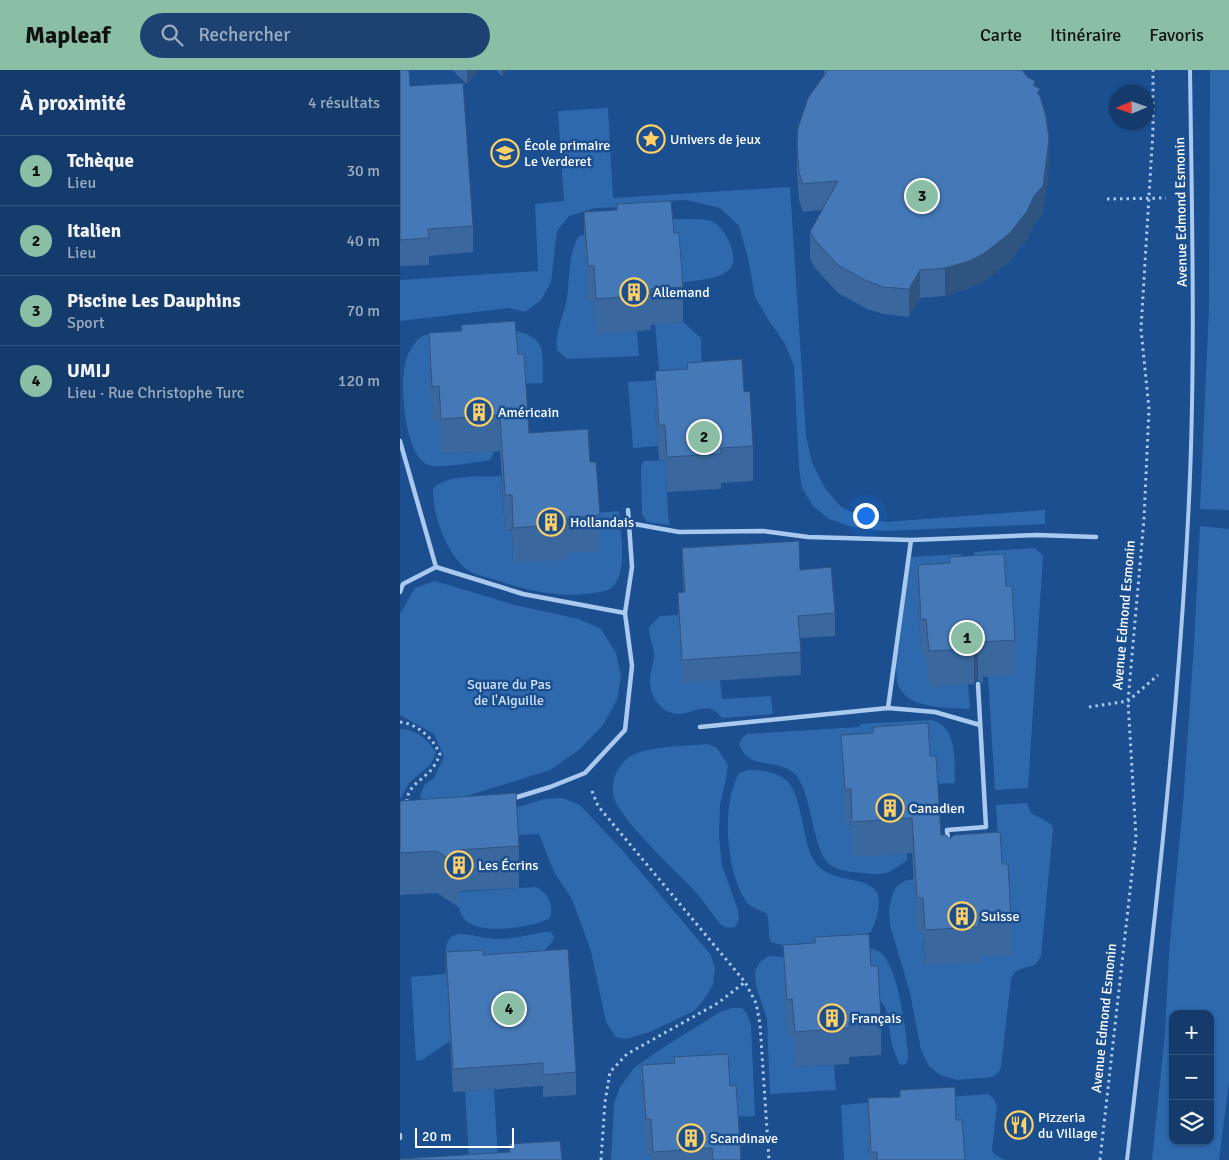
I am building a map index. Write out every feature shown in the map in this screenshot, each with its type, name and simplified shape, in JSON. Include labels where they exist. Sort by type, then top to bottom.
[{"type":"street","points":[[400,442],[436,567]]},
{"type":"street","points":[[504,801],[550,787],[585,773],[625,730],[632,666],[625,613],[632,567],[628,510]]},
{"type":"street","points":[[629,523],[679,532],[763,532],[808,537],[911,540],[1038,535],[1096,536]]},
{"type":"street","points":[[888,708],[911,540]]},
{"type":"street","points":[[400,592],[403,584],[436,567],[523,594],[625,613]]},
{"type":"street","points":[[948,846],[947,830],[986,827],[978,684]]},
{"type":"street","points":[[700,727],[888,708],[935,712],[980,725]]},
{"type":"lane","name":"Avenue Edmond Esmonin","points":[[1127,1160],[1159,886],[1188,520],[1192,415],[1193,278],[1190,70]]},
{"type":"path","name":"Avenue Edmond Esmonin","points":[[1100,1160],[1136,838],[1128,701],[1144,519],[1149,409],[1141,329],[1153,130],[1152,70]]},
{"type":"path","points":[[1107,199],[1166,198]]},
{"type":"path","points":[[1088,707],[1128,701],[1162,672]]},
{"type":"path","points":[[400,722],[423,732],[436,744],[440,755],[434,767],[414,785],[406,799],[406,806]]},
{"type":"path","points":[[585,773],[598,806],[744,982],[756,1003],[760,1024],[769,1160]]},
{"type":"path","points":[[601,1160],[605,1102],[610,1072],[627,1054],[718,1003],[744,982]]},
{"type":"green space","points":[[1210,70],[1229,70],[1229,510],[1200,509],[1209,307]]},
{"type":"green space","points":[[608,108],[613,198],[790,187],[806,436],[812,463],[825,488],[841,507],[864,519],[885,522],[1045,510],[1045,524],[883,531],[849,526],[829,519],[813,506],[802,488],[799,467],[794,365],[784,342],[755,297],[748,258],[739,226],[720,208],[686,200],[666,201],[630,207],[595,208],[569,216],[557,231],[551,282],[541,300],[525,312],[509,308],[400,321],[400,280],[538,271],[535,204],[564,201],[558,111]]},
{"type":"green space","points":[[673,219],[706,220],[715,223],[724,232],[731,245],[733,259],[729,270],[713,278],[680,283],[618,222]]},
{"type":"green space","points":[[588,234],[589,302],[598,301],[637,331],[639,356],[567,359],[557,350],[558,330],[566,303],[573,250],[579,236]]},
{"type":"green space","points":[[683,322],[701,338],[702,397],[655,407],[658,446],[633,448],[628,382],[660,380],[655,324]]},
{"type":"green space","points":[[474,329],[511,330],[521,332],[537,341],[542,352],[543,383],[517,384],[443,422],[441,454],[495,451],[490,460],[449,466],[428,465],[420,459],[409,434],[403,387],[406,361],[413,346],[425,335]]},
{"type":"green space","points":[[669,460],[665,465],[669,525],[647,522],[642,514],[641,466],[644,461]]},
{"type":"green space","points":[[501,476],[505,530],[512,531],[513,563],[567,549],[597,513],[619,511],[622,539],[621,570],[610,589],[581,595],[541,592],[473,573],[462,565],[449,547],[440,528],[433,499],[433,489],[439,484],[455,479]]},
{"type":"green space","points":[[1200,526],[1229,529],[1229,1082],[1219,1160],[1152,1160],[1165,1034],[1169,953],[1183,804]]},
{"type":"green space","points":[[1035,548],[1043,556],[1028,788],[995,790],[988,677],[976,591],[974,552]]},
{"type":"green space","points":[[962,554],[964,591],[918,601],[921,654],[932,654],[968,684],[970,709],[920,704],[904,694],[899,687],[896,668],[911,557]]},
{"type":"green space","name":"Square du Pas de l'Aiguille","points":[[435,581],[515,605],[579,619],[601,629],[616,653],[621,676],[617,700],[603,725],[579,750],[550,770],[435,806],[423,804],[420,796],[425,784],[434,778],[444,757],[434,734],[400,715],[400,614],[415,588]]},
{"type":"green space","points":[[678,615],[720,680],[722,699],[771,696],[773,714],[722,718],[707,708],[674,714],[659,705],[653,695],[650,684],[654,653],[649,627],[660,616]]},
{"type":"green space","points":[[932,720],[940,724],[950,737],[954,755],[955,783],[930,784],[845,825],[856,824],[907,854],[907,860],[901,865],[881,874],[845,871],[829,864],[819,847],[803,787],[798,778],[784,767],[751,759],[744,753],[739,744],[747,734],[860,727],[860,724]]},
{"type":"green space","points":[[400,729],[417,733],[430,744],[436,753],[431,764],[409,783],[400,799]]},
{"type":"green space","points":[[708,744],[717,748],[728,765],[720,805],[719,837],[722,866],[738,910],[739,919],[735,927],[727,928],[721,925],[693,889],[635,829],[617,804],[613,794],[613,783],[620,766],[633,755],[659,748]]},
{"type":"green space","points":[[749,770],[773,773],[786,780],[791,786],[799,805],[809,850],[819,867],[827,873],[863,882],[876,891],[879,905],[871,932],[861,936],[792,948],[771,942],[767,914],[752,907],[745,900],[734,872],[730,855],[728,819],[733,786],[739,773]]},
{"type":"green space","points":[[562,798],[580,805],[623,851],[711,955],[715,969],[713,985],[694,1011],[650,1032],[626,1039],[616,1037],[606,1022],[591,951],[572,899],[554,872],[539,834],[516,835],[478,819],[544,799]]},
{"type":"green space","points":[[1027,803],[1031,813],[1051,824],[1053,829],[1041,956],[1035,965],[1018,971],[1011,979],[1001,1067],[998,1073],[992,1077],[957,1080],[940,1075],[929,1066],[921,1050],[910,993],[890,925],[889,909],[893,892],[898,885],[907,880],[914,879],[918,933],[926,933],[923,939],[925,965],[979,952],[998,840],[996,805]]},
{"type":"green space","points":[[536,887],[547,896],[551,908],[550,918],[542,922],[508,929],[484,928],[466,921],[460,911],[458,892]]},
{"type":"green space","points":[[550,932],[554,936],[553,941],[542,953],[446,963],[446,949],[449,940],[460,934],[503,939]]},
{"type":"green space","points":[[868,948],[882,954],[893,973],[905,1029],[908,1052],[906,1064],[899,1064],[892,1045],[886,1009],[882,1002],[878,1001]]},
{"type":"green space","points":[[769,956],[794,958],[787,1035],[798,1035],[795,1067],[834,1065],[836,1090],[770,1094],[767,1019],[756,986],[755,971],[760,962]]},
{"type":"green space","points":[[446,974],[450,1041],[422,1060],[416,1061],[411,977]]},
{"type":"green space","points":[[732,1008],[742,1008],[747,1014],[751,1025],[755,1116],[730,1117],[645,1154],[655,1154],[652,1160],[611,1160],[614,1104],[620,1087],[635,1067],[720,1012]]},
{"type":"green space","points":[[494,1089],[498,1160],[469,1160],[465,1091]]},
{"type":"green space","points":[[988,1094],[994,1099],[997,1107],[992,1150],[994,1154],[1005,1160],[963,1160],[898,1101]]},
{"type":"green space","points":[[888,1101],[868,1134],[869,1160],[844,1160],[841,1105]]},
{"type":"building","points":[[400,70],[409,70],[410,86],[463,83],[473,226],[428,229],[429,238],[400,240]]},
{"type":"building","points":[[828,70],[1022,70],[1027,77],[1035,81],[1033,85],[1040,89],[1037,93],[1040,96],[1046,117],[1049,139],[1043,186],[1034,196],[1027,211],[1010,233],[983,254],[969,261],[945,268],[920,270],[909,289],[883,287],[867,281],[838,265],[810,232],[838,181],[803,184],[799,172],[797,144],[798,128],[808,98]]},
{"type":"building","points":[[671,201],[674,233],[679,233],[683,287],[650,289],[651,295],[596,299],[594,266],[588,266],[584,212],[617,210],[617,204]]},
{"type":"building","points":[[515,321],[518,354],[524,354],[529,433],[588,429],[590,462],[596,462],[600,515],[567,518],[568,524],[513,528],[512,495],[505,495],[500,415],[441,419],[439,386],[432,387],[429,333],[462,331],[461,325]]},
{"type":"building","points":[[742,359],[744,392],[750,391],[753,446],[721,448],[721,454],[667,457],[665,425],[659,425],[655,371],[688,369],[687,363]]},
{"type":"building","points":[[799,541],[800,570],[831,567],[835,613],[798,616],[801,652],[682,660],[678,593],[685,592],[682,548]]},
{"type":"building","points":[[1004,554],[1006,586],[1012,586],[1015,640],[983,642],[983,648],[978,645],[974,649],[929,651],[926,619],[921,619],[918,565],[950,563],[949,557]]},
{"type":"building","points":[[928,723],[930,756],[936,756],[941,835],[946,835],[950,839],[954,835],[1000,832],[1002,864],[1008,864],[1011,919],[979,921],[979,927],[925,930],[923,898],[917,898],[912,818],[852,822],[851,789],[845,789],[841,735],[873,733],[873,727]]},
{"type":"building","points":[[516,793],[519,846],[458,850],[460,866],[437,851],[400,853],[400,801]]},
{"type":"building","points":[[869,934],[871,966],[878,966],[881,1020],[849,1022],[849,1028],[795,1032],[792,999],[787,1000],[783,945],[815,943],[815,937]]},
{"type":"building","points":[[568,949],[576,1072],[543,1075],[543,1063],[453,1069],[446,952],[483,950],[483,955]]},
{"type":"building","points":[[728,1054],[730,1086],[736,1085],[741,1160],[713,1160],[712,1148],[653,1152],[651,1119],[646,1119],[642,1065],[675,1063],[674,1057]]},
{"type":"building","points":[[955,1087],[956,1120],[962,1120],[965,1160],[877,1160],[877,1152],[871,1152],[868,1098],[900,1097],[900,1090]]},
{"type":"building","points":[[560,1141],[562,1160],[400,1160],[510,1152],[509,1144]]},
{"type":"place","name":"Univers de jeux","points":[[651,139]]},
{"type":"place","name":"École primaire Le Verderet","points":[[505,153]]},
{"type":"place","name":"Piscine Les Dauphins","points":[[922,196]]},
{"type":"place","name":"Allemand","points":[[634,292]]},
{"type":"place","name":"Américain","points":[[479,412]]},
{"type":"place","name":"Italien","points":[[704,437]]},
{"type":"place","name":"Hollandais","points":[[551,522]]},
{"type":"place","name":"Tchèque","points":[[967,638]]},
{"type":"place","name":"Canadien","points":[[890,808]]},
{"type":"place","name":"Les Écrins","points":[[459,865]]},
{"type":"place","name":"Suisse","points":[[962,916]]},
{"type":"place","name":"UMIJ","points":[[509,1009]]},
{"type":"place","name":"Français","points":[[832,1018]]},
{"type":"place","name":"Pizzeria du Village","points":[[1019,1125]]},
{"type":"place","name":"Scandinave","points":[[691,1138]]}]
